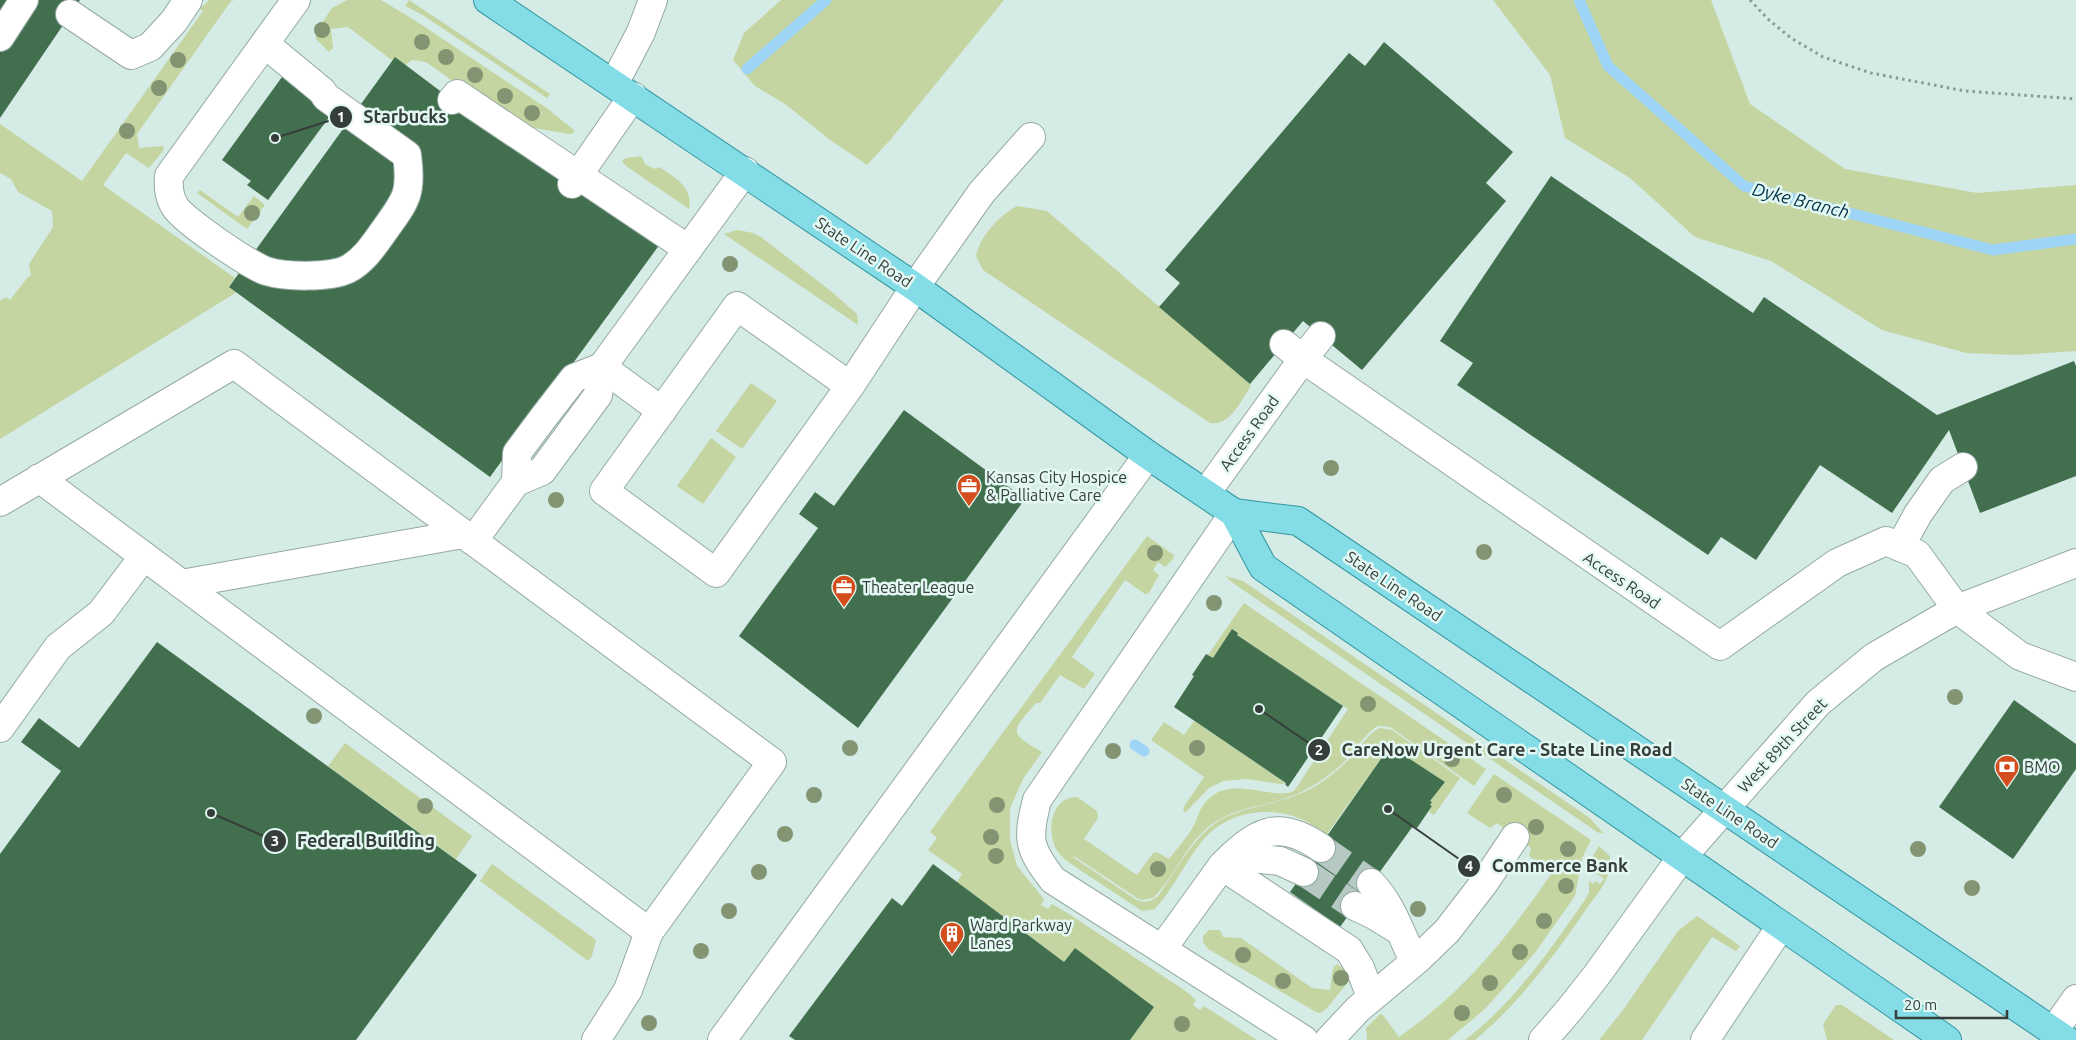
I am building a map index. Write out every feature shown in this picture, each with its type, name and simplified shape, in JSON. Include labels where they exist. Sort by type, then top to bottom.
[{"type":"main road","name":"State Line Road","points":[[488,0],[915,287],[1148,454],[1234,513],[1298,521],[2060,1036]]},
{"type":"main road","name":"State Line Road","points":[[1234,513],[1263,567],[1947,1040]]},
{"type":"street","points":[[0,37],[24,0]]},
{"type":"street","points":[[70,14],[130,55],[150,47],[174,21],[188,0]]},
{"type":"street","points":[[265,44],[322,90],[326,97],[406,155],[410,175],[409,192],[397,213],[366,255],[347,270],[294,277],[266,270],[244,259],[195,225],[174,207],[168,189],[169,176],[296,0]]},
{"type":"street","points":[[575,179],[623,90],[640,32],[653,0]]},
{"type":"street","points":[[452,100],[457,94],[575,179],[688,248]]},
{"type":"street","points":[[850,386],[737,306],[604,491],[716,573],[850,386],[915,287],[982,192],[1031,137]]},
{"type":"street","points":[[181,584],[468,537],[516,482],[518,453],[548,412],[574,378],[602,367],[745,171]]},
{"type":"street","points":[[1293,352],[1321,336]]},
{"type":"street","name":"Access Road","points":[[1206,494],[1293,352],[1720,646],[1837,563],[1886,541],[1917,554],[1957,609],[2020,656],[2076,677]]},
{"type":"street","points":[[0,502],[234,364],[772,762],[649,932],[628,990],[596,1040]]},
{"type":"street","points":[[602,367],[662,410]]},
{"type":"street","points":[[722,1040],[1148,454]]},
{"type":"street","points":[[1900,547],[1918,514],[1942,480],[1963,467]]},
{"type":"street","points":[[39,478],[649,932]]},
{"type":"street","points":[[1234,513],[1037,800],[1031,822],[1030,841],[1038,861],[1053,880],[1304,1040]]},
{"type":"street","points":[[0,728],[58,647],[101,613],[144,556]]},
{"type":"street","name":"West 89th Street","points":[[1542,1040],[1596,976],[1682,857],[1818,703],[1874,657],[1957,609],[2076,564]]},
{"type":"street","points":[[1162,949],[1228,861],[1256,836],[1270,831],[1281,831],[1301,836],[1321,848]]},
{"type":"street","points":[[1329,1040],[1372,996],[1447,930],[1463,912],[1515,837]]},
{"type":"street","points":[[1228,861],[1280,861],[1304,872]]},
{"type":"street","points":[[1228,861],[1349,950],[1360,968],[1372,996]]},
{"type":"street","points":[[1371,883],[1384,897],[1394,915],[1414,961]]},
{"type":"street","points":[[1355,906],[1374,914],[1400,932]]},
{"type":"street","points":[[1705,1040],[1781,926]]},
{"type":"street","points":[[2060,1036],[2076,999]]},
{"type":"path","points":[[1750,0],[1769,20],[1791,38],[1823,57],[1871,73],[1965,92],[2076,99]]},
{"type":"green space","points":[[209,0],[235,0],[231,1],[137,134],[139,148],[162,146],[164,147],[163,151],[149,168],[126,153],[103,185],[235,278],[229,286],[237,292],[0,439],[0,301],[6,297],[10,300],[28,277],[31,276],[29,264],[53,227],[52,211],[18,192],[11,179],[0,173],[0,124],[82,181],[203,11],[198,8]]},
{"type":"green space","points":[[347,0],[381,0],[416,21],[548,109],[575,131],[569,134],[529,127],[474,96],[426,62],[412,60],[405,65],[393,61],[348,27],[331,29],[333,48],[329,52],[316,39],[316,32],[332,8]]},
{"type":"green space","points":[[409,0],[550,94],[547,98],[421,14],[405,6]]},
{"type":"green space","points":[[781,0],[1004,0],[891,139],[867,165],[829,139],[785,104],[755,86],[733,60],[744,33]]},
{"type":"green space","points":[[1493,0],[1711,0],[1750,104],[1845,169],[1977,193],[2076,185],[2076,351],[2017,355],[1966,353],[1882,330],[1771,261],[1695,237],[1630,178],[1565,138],[1550,75]]},
{"type":"green space","points":[[641,156],[645,164],[655,169],[659,167],[682,184],[689,195],[689,209],[626,166],[622,161],[626,158]]},
{"type":"green space","points":[[200,190],[238,217],[254,196],[265,205],[247,229],[197,193]]},
{"type":"green space","points":[[1017,206],[1047,211],[1250,384],[1251,386],[1235,411],[1224,420],[1210,423],[983,270],[976,256],[978,248],[992,227]]},
{"type":"green space","points":[[737,230],[753,233],[761,237],[832,292],[857,314],[858,325],[724,234]]},
{"type":"green space","points":[[751,383],[777,401],[742,449],[716,431]]},
{"type":"green space","points":[[711,438],[736,457],[703,504],[677,486]]},
{"type":"green space","points":[[1147,536],[1174,555],[1173,559],[1165,567],[1158,562],[1153,570],[1159,575],[1149,593],[1145,594],[1125,580],[1072,657],[1095,674],[1084,689],[1060,675],[1040,703],[1036,703],[1018,726],[1018,735],[1042,752],[1023,779],[1010,808],[1010,840],[1017,866],[1044,899],[1041,905],[1048,909],[1052,904],[1069,914],[1187,992],[1196,1000],[1193,1005],[1200,1010],[1204,1006],[1257,1040],[1130,1040],[1154,1007],[1075,949],[1064,962],[957,882],[962,874],[928,850],[937,838],[930,832]]},
{"type":"green space","points":[[1225,576],[1243,581],[1590,818],[1604,834],[1597,832]]},
{"type":"green space","points":[[1244,603],[1486,769],[1474,786],[1390,727],[1378,726],[1366,736],[1345,761],[1314,785],[1289,797],[1229,815],[1206,829],[1191,845],[1153,898],[1142,900],[1137,898],[1073,857],[1135,899],[1145,902],[1151,901],[1159,895],[1190,848],[1209,828],[1233,814],[1289,798],[1311,789],[1338,769],[1369,736],[1380,728],[1392,730],[1460,778],[1434,815],[1429,812],[1432,807],[1430,801],[1445,782],[1390,746],[1327,834],[1304,821],[1275,812],[1261,812],[1236,817],[1213,830],[1203,840],[1155,909],[1142,911],[1062,857],[1055,847],[1052,822],[1057,808],[1062,802],[1069,798],[1077,797],[1097,811],[1098,818],[1084,839],[1137,875],[1153,853],[1157,852],[1169,859],[1191,831],[1200,810],[1212,796],[1222,791],[1234,789],[1279,793],[1288,793],[1295,790],[1348,709],[1237,635],[1238,633],[1233,630],[1213,658],[1208,655]]},
{"type":"green space","points":[[1194,721],[1286,783],[1280,784],[1247,779],[1223,781],[1209,788],[1185,813],[1183,808],[1204,777],[1151,740],[1164,722],[1184,735]]},
{"type":"green space","points":[[345,743],[472,836],[456,859],[328,766]]},
{"type":"green space","points":[[1494,774],[1591,840],[1582,858],[1575,896],[1534,954],[1485,1009],[1448,1040],[1367,1040],[1366,1028],[1380,1014],[1383,1015],[1399,1037],[1445,1001],[1501,942],[1552,873],[1529,856],[1531,848],[1497,823],[1490,828],[1467,813]]},
{"type":"green space","points":[[1599,846],[1610,856],[1610,862],[1607,878],[1597,894],[1559,948],[1506,1012],[1475,1040],[1465,1040],[1500,1009],[1530,975],[1585,900],[1589,892],[1589,881],[1593,884],[1596,881],[1600,884],[1604,879],[1589,868]]},
{"type":"green space","points":[[492,864],[596,940],[592,956],[588,961],[480,881]]},
{"type":"green space","points":[[1697,916],[1740,946],[1736,951],[1712,937],[1642,1040],[1599,1040],[1623,1010],[1678,931]]},
{"type":"green space","points":[[1209,930],[1220,930],[1223,937],[1241,938],[1312,988],[1330,990],[1333,968],[1337,964],[1347,971],[1350,980],[1326,1009],[1320,1013],[1316,1012],[1208,949],[1203,942],[1203,936]]},
{"type":"green space","points":[[1836,1005],[1842,1005],[1894,1040],[1827,1040],[1823,1024]]},
{"type":"building","points":[[0,0],[80,0],[0,118]]},
{"type":"building","points":[[1384,42],[1513,152],[1486,183],[1506,201],[1362,370],[1303,321],[1250,384],[1159,307],[1180,283],[1165,270],[1349,53],[1365,66]]},
{"type":"building","points":[[395,57],[488,127],[660,244],[490,477],[229,287]]},
{"type":"building","points":[[282,77],[295,87],[301,78],[333,112],[268,200],[247,185],[251,181],[222,160]]},
{"type":"building","points":[[1551,176],[1753,313],[1764,297],[1937,415],[2074,361],[2076,366],[2076,476],[1980,513],[1949,430],[1892,513],[1820,465],[1756,560],[1721,537],[1708,555],[1457,385],[1473,363],[1440,341]]},
{"type":"building","points":[[904,410],[1025,499],[858,728],[739,636],[818,528],[799,514],[815,492],[834,506]]},
{"type":"building","points":[[1232,629],[1238,633],[1237,635],[1343,706],[1288,787],[1286,783],[1174,707],[1206,654],[1213,658]]},
{"type":"building","points":[[157,642],[477,875],[356,1040],[0,1040],[0,854],[61,771],[21,742],[39,718],[79,748]]},
{"type":"building","name":"BMO","points":[[2014,700],[2076,744],[2076,769],[2013,859],[1939,807]]},
{"type":"building","points":[[1390,746],[1445,782],[1430,801],[1432,806],[1417,828],[1413,826],[1340,927],[1290,892]]},
{"type":"building","name":"Ward Parkway Lanes","points":[[933,864],[1064,962],[1075,948],[1154,1007],[1130,1040],[795,1040],[789,1036],[892,898],[902,906]]},
{"type":"waterway","name":"Dyke Branch","points":[[747,69],[826,0]]},
{"type":"waterway","name":"Dyke Branch","points":[[1579,0],[1608,66],[1744,186],[1993,250],[2076,239]]},
{"type":"waterway","points":[[1135,745],[1144,751]]},
{"type":"tunnel","points":[[1321,848],[1371,883]]},
{"type":"tunnel","points":[[1304,872],[1355,906]]},
{"type":"place","name":"Starbucks","points":[[275,138]]},
{"type":"place","name":"Kansas City Hospice & Palliative Care","points":[[969,507]]},
{"type":"place","name":"Theater League","points":[[844,608]]},
{"type":"place","name":"CareNow Urgent Care - State Line Road","points":[[1259,709]]},
{"type":"place","name":"BMO","points":[[2007,788]]},
{"type":"place","name":"Commerce Bank","points":[[1388,809]]},
{"type":"place","name":"Federal Building","points":[[211,813]]},
{"type":"place","name":"Ward Parkway Lanes","points":[[952,955]]}]
